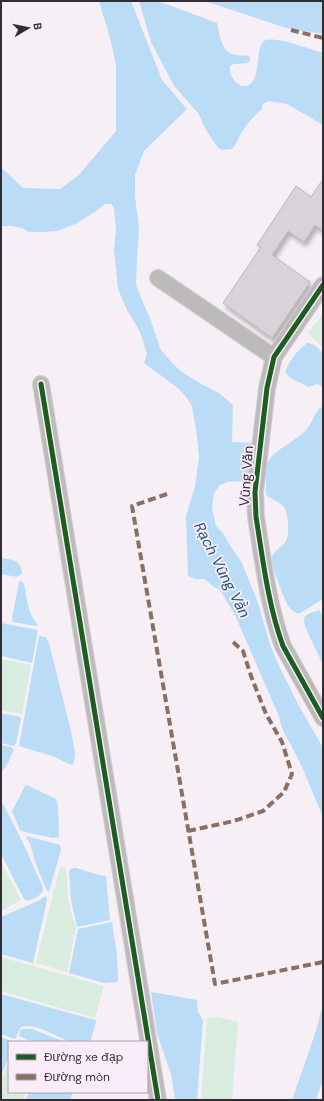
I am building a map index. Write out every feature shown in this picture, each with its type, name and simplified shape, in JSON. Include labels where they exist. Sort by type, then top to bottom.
[{"type":"street","points":[[158,278],[274,358]]},
{"type":"street","name":"Vũng Vằn","points":[[323,286],[274,358],[267,388],[255,492],[256,517],[278,634],[292,663],[323,718]]},
{"type":"street","points":[[40,384],[158,1100]]},
{"type":"green space","points":[[323,314],[323,348],[308,333]]},
{"type":"green space","points":[[1,659],[31,665],[22,714],[1,710]]},
{"type":"green space","points":[[1,862],[21,900],[1,911]]},
{"type":"green space","points":[[60,867],[66,868],[68,896],[76,928],[67,972],[36,963]]},
{"type":"green space","points":[[1,957],[104,986],[95,1018],[1,991]]},
{"type":"green space","points":[[218,1017],[238,1022],[232,1100],[201,1100],[207,1018]]},
{"type":"green space","points":[[8,1064],[8,1093],[26,1093],[23,1100],[1,1100],[1,1080]]},
{"type":"water","name":"Rạch Vũng Vằn","points":[[99,1],[131,1],[162,80],[187,109],[144,151],[135,175],[135,196],[139,228],[136,285],[161,350],[182,372],[219,393],[233,405],[232,442],[255,443],[250,481],[228,482],[220,485],[214,493],[212,509],[216,526],[223,533],[242,563],[258,603],[270,645],[280,668],[323,748],[323,817],[302,767],[283,731],[278,714],[235,615],[220,590],[204,579],[195,579],[188,576],[186,516],[195,487],[199,457],[192,407],[187,398],[178,388],[144,363],[147,354],[140,332],[126,308],[118,289],[114,249],[116,230],[114,208],[111,204],[105,204],[75,224],[57,231],[29,232],[22,228],[1,226],[1,167],[23,188],[60,189],[79,175],[116,131],[116,66],[111,41]]},
{"type":"water","points":[[139,1],[155,1],[217,23],[221,41],[225,49],[232,54],[250,57],[250,62],[230,66],[231,75],[234,80],[244,86],[252,82],[254,78],[260,49],[264,41],[284,41],[323,53],[323,125],[287,104],[268,101],[263,104],[262,109],[246,125],[232,149],[221,150],[206,130],[198,113],[174,86],[151,42]]},
{"type":"water","points":[[204,1],[323,1],[323,34],[286,28]]},
{"type":"water","points":[[308,343],[315,345],[323,353],[323,387],[317,384],[309,387],[306,386],[289,377],[285,372],[295,355]]},
{"type":"water","points":[[321,407],[323,407],[323,599],[299,614],[291,610],[289,607],[273,567],[272,557],[286,541],[288,524],[287,514],[284,507],[266,495],[266,467],[274,454],[306,430]]},
{"type":"water","points":[[1,558],[18,563],[22,573],[17,577],[1,574]]},
{"type":"water","points":[[19,581],[22,581],[24,585],[30,611],[38,625],[36,626],[13,622],[12,618]]},
{"type":"water","points":[[319,610],[323,617],[323,665],[304,622],[306,615]]},
{"type":"water","points":[[1,623],[38,630],[32,663],[1,656]]},
{"type":"water","points":[[39,636],[45,637],[49,643],[71,731],[75,753],[74,763],[71,765],[55,757],[19,746]]},
{"type":"water","points":[[1,713],[20,717],[21,719],[14,746],[1,743]]},
{"type":"water","points":[[1,745],[11,747],[14,750],[6,767],[1,772]]},
{"type":"water","points":[[27,785],[56,799],[58,805],[59,837],[53,838],[20,830],[12,811],[25,786]]},
{"type":"water","points":[[1,800],[42,885],[43,891],[36,898],[27,901],[24,899],[1,854]]},
{"type":"water","points":[[27,836],[60,845],[61,850],[49,892],[47,891],[35,862],[30,843],[26,838]]},
{"type":"water","points":[[73,868],[106,876],[110,920],[77,927],[71,900],[69,870]]},
{"type":"water","points":[[45,896],[47,898],[46,905],[33,963],[1,954],[1,917],[40,900]]},
{"type":"water","points":[[112,922],[117,955],[117,982],[104,983],[69,973],[78,929]]},
{"type":"water","points":[[151,992],[197,1000],[198,1012],[203,1020],[197,1100],[175,1100],[171,1074],[157,1033]]},
{"type":"water","points":[[1,994],[97,1021],[90,1041],[69,1041],[40,1028],[27,1026],[21,1027],[15,1039],[1,1034]]},
{"type":"water","points":[[323,1004],[323,1079],[316,1100],[292,1100],[315,1034]]},
{"type":"water","points":[[22,1029],[32,1029],[62,1041],[31,1041],[19,1036]]},
{"type":"water","points":[[1,1037],[11,1041],[8,1041],[8,1059],[1,1076]]},
{"type":"water","points":[[29,1093],[73,1093],[70,1100],[26,1100]]},
{"type":"building","points":[[323,179],[323,231],[315,225],[304,242],[288,231],[272,255],[310,282],[272,338],[223,303],[261,247],[257,245],[296,186],[311,197]]},
{"type":"marked path","points":[[291,30],[323,38]]},
{"type":"marked path","points":[[167,494],[132,506],[215,984],[323,962]]},
{"type":"marked path","points":[[188,831],[234,821],[263,811],[284,792],[292,774],[282,742],[266,714],[243,651],[232,641]]},
{"type":"cycle path","points":[[323,285],[274,357],[267,388],[255,492],[256,517],[273,615],[283,646],[323,718]]},
{"type":"cycle path","points":[[41,384],[158,1100]]}]
